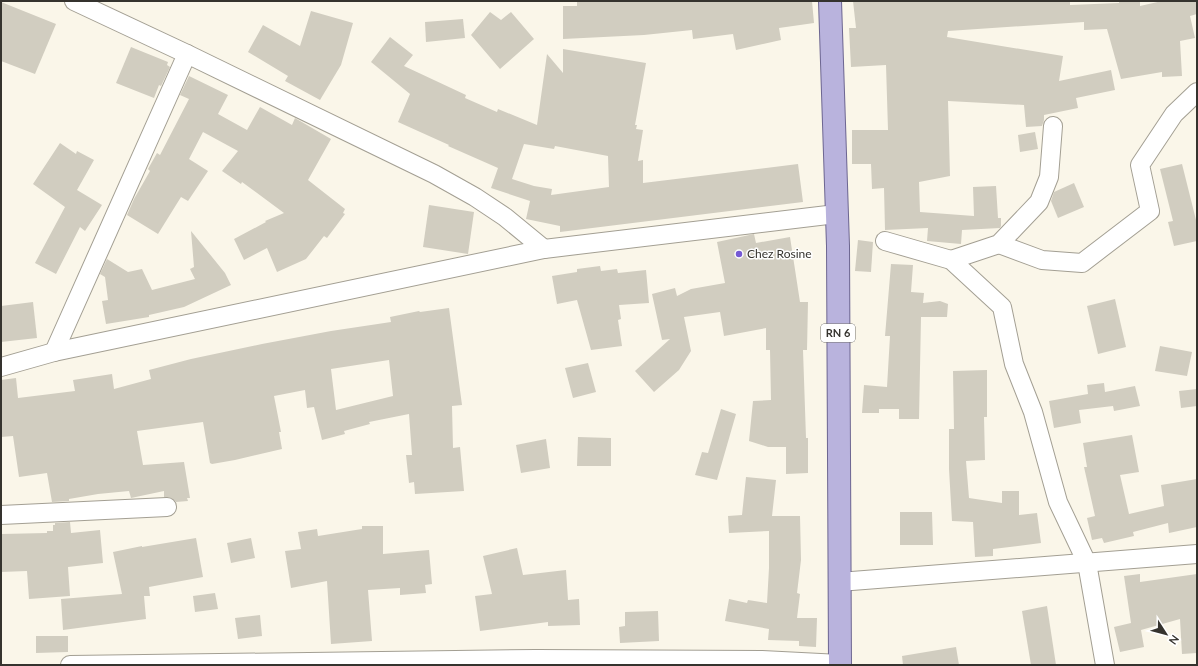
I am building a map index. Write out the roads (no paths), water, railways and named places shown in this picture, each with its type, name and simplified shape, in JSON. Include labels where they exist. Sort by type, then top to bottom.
[{"type":"main road","name":"RN 6","points":[[830,1],[838,246],[840,665]]},
{"type":"street","points":[[74,1],[434,174],[505,216],[544,249]]},
{"type":"street","points":[[54,352],[187,54]]},
{"type":"street","points":[[999,244],[1042,260],[1082,264],[1150,211],[1140,165],[1174,114],[1197,92]]},
{"type":"street","points":[[951,260],[999,244],[1039,202],[1049,177],[1053,126]]},
{"type":"street","points":[[1,367],[54,352],[544,249],[836,214]]},
{"type":"street","points":[[885,241],[951,260],[1002,307],[1014,364],[1034,412],[1058,502],[1087,563],[1105,665]]},
{"type":"street","points":[[1,515],[167,507]]},
{"type":"street","points":[[839,582],[1197,554]]},
{"type":"street","points":[[70,665],[536,659],[762,660],[840,665]]},
{"type":"place","name":"Chez Rosine","points":[[739,254]]}]
